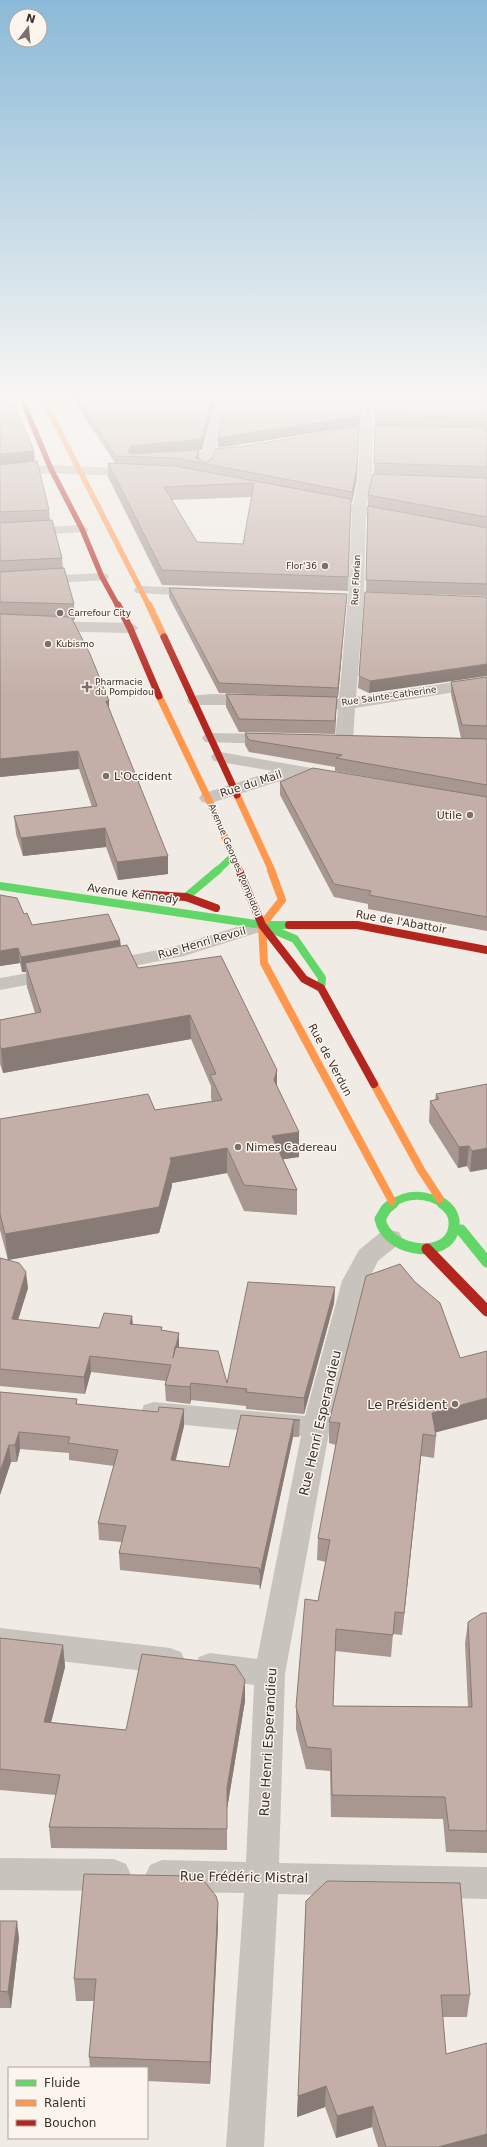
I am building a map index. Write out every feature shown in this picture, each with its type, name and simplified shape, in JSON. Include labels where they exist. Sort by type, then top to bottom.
[{"type":"main road","name":"Avenue Georges Pompidou","points":[[65,495],[82,529],[102,576],[130,628],[156,690],[208,798],[262,925],[282,900],[278,885],[195,700],[141,590],[89,495]]},
{"type":"main road","points":[[186,897],[206,882],[232,856]]},
{"type":"main road","name":"Avenue Kennedy","points":[[0,886],[262,925]]},
{"type":"main road","name":"Avenue Kennedy","points":[[129,893],[186,897]]},
{"type":"main road","points":[[186,897],[295,939],[322,978],[321,988]]},
{"type":"main road","points":[[262,925],[304,978],[321,988],[421,1170],[440,1199]]},
{"type":"main road","name":"Rue de l'Abattoir","points":[[262,925],[357,925],[487,950]]},
{"type":"main road","name":"Rue de Verdun","points":[[262,925],[264,963],[392,1202]]},
{"type":"main road","points":[[416,1195],[440,1199],[450,1204],[458,1211],[462,1220],[460,1230],[450,1242],[427,1249],[414,1248],[390,1238],[381,1226],[380,1219],[382,1212],[392,1202],[404,1196],[416,1195]]},
{"type":"main road","points":[[460,1230],[487,1262]]},
{"type":"main road","points":[[427,1249],[487,1311]]},
{"type":"street","name":"Rue Florian","points":[[344,741],[356,597],[359,510],[361,495]]},
{"type":"street","points":[[312,501],[412,520]]},
{"type":"street","points":[[0,534],[82,529]]},
{"type":"street","points":[[0,582],[102,576]]},
{"type":"street","points":[[141,590],[209,592]]},
{"type":"street","points":[[340,596],[371,597]]},
{"type":"street","points":[[0,625],[130,628]]},
{"type":"street","name":"Rue Sainte-Catherine","points":[[315,703],[346,704],[487,682]]},
{"type":"street","points":[[195,700],[212,699],[270,701]]},
{"type":"street","points":[[211,738],[291,739]]},
{"type":"street","name":"Rue du Mail","points":[[220,757],[349,780]]},
{"type":"street","name":"Rue du Mail","points":[[208,798],[295,770]]},
{"type":"street","name":"Rue Henri Revoil","points":[[0,984],[177,952],[262,925]]},
{"type":"street","name":"Rue Henri Esperandieu","points":[[245,2147],[262,1877],[270,1674],[316,1427],[354,1281],[368,1256],[390,1238]]},
{"type":"street","points":[[133,1410],[316,1427]]},
{"type":"street","points":[[0,1641],[270,1674]]},
{"type":"street","name":"Rue Frédéric Mistral","points":[[0,1874],[262,1877],[487,1883]]},
{"type":"building","points":[[0,495],[45,495],[49,510],[0,512]]},
{"type":"building","points":[[124,495],[169,495],[197,542],[243,544],[252,495],[331,495],[351,499],[348,577],[162,570]]},
{"type":"building","points":[[369,495],[487,495],[487,517]]},
{"type":"building","points":[[368,506],[487,528],[487,584],[366,580]]},
{"type":"building","points":[[52,520],[62,558],[0,561],[0,523]]},
{"type":"building","points":[[64,568],[74,604],[0,602],[0,572]]},
{"type":"building","points":[[169,588],[347,594],[338,688],[219,683]]},
{"type":"building","points":[[365,592],[487,597],[487,664],[370,681],[359,676]]},
{"type":"building","name":"L'Occident","points":[[0,614],[71,617],[90,654],[109,701],[106,701],[168,856],[117,862],[105,828],[21,838],[14,816],[97,806],[78,751],[0,759]]},
{"type":"building","points":[[487,677],[487,726],[462,725],[451,682]]},
{"type":"building","points":[[226,694],[337,697],[335,721],[239,719]]},
{"type":"building","points":[[245,733],[487,739],[487,785],[336,758],[342,755],[249,740]]},
{"type":"building","points":[[313,768],[487,797],[487,917],[369,895],[371,891],[334,884],[280,782]]},
{"type":"building","points":[[0,895],[17,898],[24,914],[27,913],[32,925],[108,914],[120,940],[21,957],[18,948],[0,951]]},
{"type":"building","points":[[127,945],[138,968],[221,956],[277,1070],[274,1080],[299,1132],[272,1136],[297,1190],[244,1185],[227,1148],[170,1158],[171,1161],[159,1207],[5,1234],[0,1214],[0,1119],[148,1094],[155,1110],[222,1100],[210,1075],[216,1074],[190,1015],[1,1049],[0,1020],[41,1012],[25,963]]},
{"type":"building","points":[[487,1084],[487,1148],[472,1151],[469,1146],[459,1147],[430,1101],[439,1099],[436,1094]]},
{"type":"building","points":[[0,1258],[19,1263],[26,1272],[12,1319],[99,1328],[104,1313],[132,1316],[130,1324],[162,1327],[161,1330],[179,1333],[176,1347],[218,1351],[227,1383],[248,1282],[335,1287],[304,1398],[246,1392],[247,1389],[191,1383],[190,1387],[165,1385],[171,1365],[90,1356],[84,1377],[0,1369]]},
{"type":"building","points":[[400,1264],[415,1282],[440,1303],[460,1358],[487,1351],[487,1398],[432,1413],[436,1436],[423,1434],[404,1613],[395,1612],[393,1635],[336,1629],[333,1706],[472,1707],[468,1622],[482,1613],[487,1613],[487,1831],[449,1830],[445,1797],[332,1795],[331,1749],[307,1747],[296,1707],[305,1599],[318,1601],[330,1540],[318,1538],[340,1423],[329,1422],[366,1276]]},
{"type":"building","points":[[0,1392],[77,1399],[76,1404],[158,1412],[159,1407],[184,1409],[171,1460],[229,1467],[241,1415],[300,1420],[294,1420],[260,1573],[259,1568],[119,1553],[126,1526],[98,1523],[118,1450],[68,1443],[70,1437],[19,1432],[15,1445],[9,1445],[0,1472]]},
{"type":"building","points":[[0,1638],[63,1645],[44,1722],[126,1730],[142,1654],[235,1665],[245,1680],[227,1788],[227,1829],[49,1827],[60,1775],[0,1769]]},
{"type":"building","points":[[84,1874],[190,1876],[204,1881],[216,1896],[218,1903],[210,2062],[89,2057],[96,1979],[74,1979]]},
{"type":"building","points":[[327,1881],[460,1883],[470,1995],[441,1995],[446,2054],[487,2043],[487,2134],[438,2147],[386,2147],[373,2106],[337,2116],[326,2086],[298,2096],[306,1901]]},
{"type":"building","points":[[0,1921],[17,1921],[8,1992],[0,1991]]},
{"type":"traffic: fast","points":[[186,897],[206,882],[233,856]]},
{"type":"traffic: fast","points":[[0,886],[262,925],[289,925]]},
{"type":"traffic: fast","points":[[269,928],[295,939],[322,978],[321,988]]},
{"type":"traffic: fast","points":[[416,1195],[437,1200],[451,1211],[454,1218],[454,1226],[452,1233],[442,1245],[429,1249],[414,1248],[394,1240],[385,1232],[380,1219],[386,1209],[394,1202],[416,1195]]},
{"type":"traffic: fast","points":[[461,1230],[487,1262]]},
{"type":"traffic: slow","points":[[93,495],[131,568],[164,637]]},
{"type":"traffic: slow","points":[[159,696],[208,798],[235,861]]},
{"type":"traffic: slow","points":[[237,795],[278,885],[282,900],[262,925]]},
{"type":"traffic: slow","points":[[262,925],[264,963],[392,1201]]},
{"type":"traffic: slow","points":[[374,1084],[421,1170],[440,1199]]},
{"type":"traffic: jam","points":[[65,495],[82,529],[102,577],[130,628],[159,696]]},
{"type":"traffic: jam","points":[[164,637],[237,795]]},
{"type":"traffic: jam","points":[[235,861],[262,925],[304,979],[321,988],[374,1084]]},
{"type":"traffic: jam","points":[[138,894],[186,897],[216,908]]},
{"type":"traffic: jam","points":[[289,925],[357,925],[487,950]]},
{"type":"traffic: jam","points":[[427,1249],[487,1311]]},
{"type":"place","name":"Flor'36","points":[[325,566]]},
{"type":"place","name":"Carrefour City","points":[[60,613]]},
{"type":"place","name":"Kubismo","points":[[48,644]]},
{"type":"place","name":"Pharmacie du Pompidou","points":[[87,687]]},
{"type":"place","name":"L'Occident","points":[[106,776]]},
{"type":"place","name":"Utile","points":[[470,815]]},
{"type":"place","name":"Nimes Cadereau","points":[[238,1147]]},
{"type":"place","name":"Le Président","points":[[455,1404]]}]
